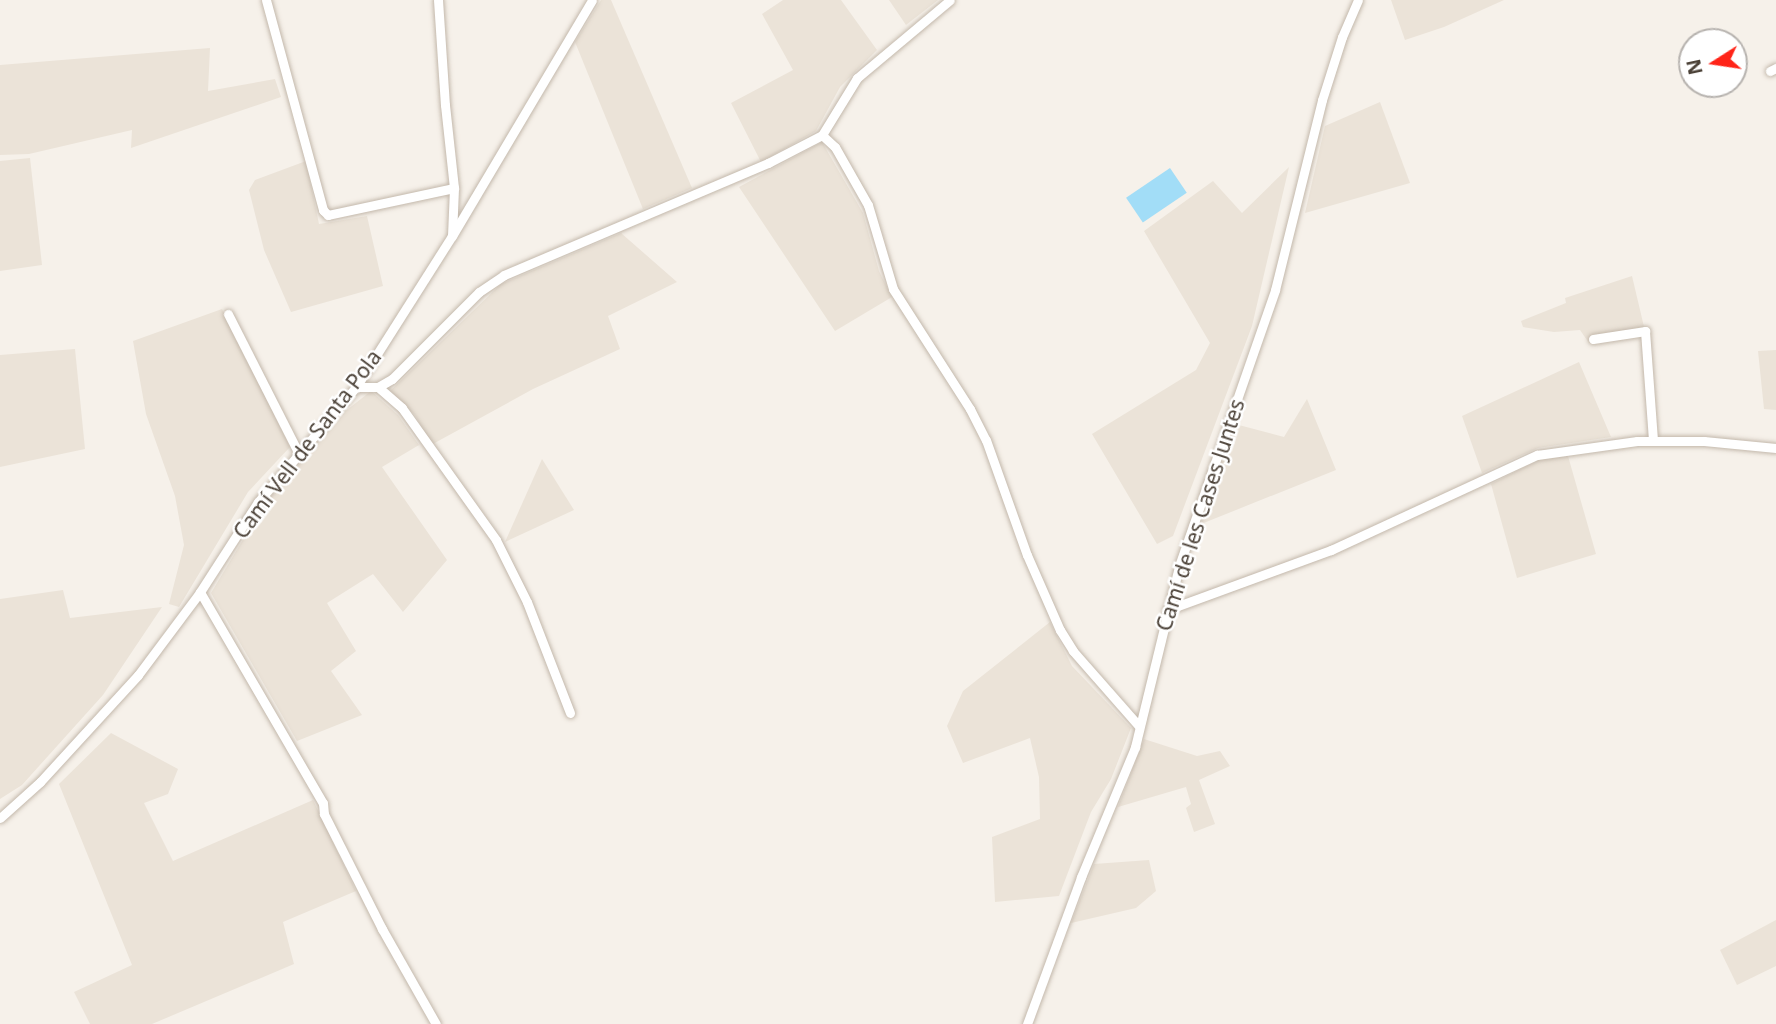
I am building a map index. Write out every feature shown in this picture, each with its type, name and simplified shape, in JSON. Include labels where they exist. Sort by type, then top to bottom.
[{"type":"street","points":[[266,0],[323,210],[328,215],[454,188]]},
{"type":"street","points":[[438,0],[444,105],[454,188],[452,236]]},
{"type":"street","name":"Camí Vell de Santa Pola","points":[[0,818],[90,730],[138,675],[200,592],[258,502],[356,387],[452,236],[592,0]]},
{"type":"street","points":[[356,387],[377,387],[392,379],[479,292],[504,275],[756,168],[822,135],[858,78],[950,0]]},
{"type":"street","name":"Camí de les Cases Juntes","points":[[1027,1024],[1081,877],[1135,747],[1167,610],[1275,290],[1322,100],[1357,0]]},
{"type":"street","points":[[822,135],[835,147],[868,205],[893,289],[970,409],[986,440],[1027,555],[1060,630],[1073,651],[1139,726]]},
{"type":"street","points":[[228,314],[298,452]]},
{"type":"street","points":[[1593,339],[1645,331],[1653,440]]},
{"type":"street","points":[[377,387],[402,408],[496,540],[527,601],[570,713]]},
{"type":"street","points":[[1167,610],[1331,550],[1537,456],[1567,449],[1653,440],[1776,447]]},
{"type":"street","points":[[200,592],[303,766],[382,929],[436,1024]]},
{"type":"shaded area","points":[[601,0],[611,0],[692,188],[643,209],[575,42]]},
{"type":"shaded area","points":[[783,0],[841,0],[877,50],[840,87],[816,131],[761,162],[731,103],[793,70],[762,14]]},
{"type":"shaded area","points":[[889,0],[938,0],[906,25]]},
{"type":"shaded area","points":[[1391,0],[1504,0],[1444,27],[1405,40]]},
{"type":"shaded area","points":[[210,48],[208,91],[275,79],[281,97],[131,148],[132,130],[29,154],[0,155],[0,65]]},
{"type":"shaded area","points":[[1380,102],[1410,183],[1305,213],[1325,126]]},
{"type":"shaded area","points":[[822,142],[863,213],[879,271],[892,297],[835,331],[739,187]]},
{"type":"shaded area","points":[[30,158],[42,265],[0,271],[0,161]]},
{"type":"shaded area","points":[[306,161],[319,224],[367,216],[383,286],[291,312],[264,250],[249,190],[255,180]]},
{"type":"shaded area","points":[[1289,167],[1252,326],[1173,536],[1157,544],[1092,434],[1196,370],[1210,343],[1144,231],[1213,181],[1242,213]]},
{"type":"shaded area","points":[[621,233],[677,282],[608,316],[620,349],[533,389],[431,445],[415,415],[390,391],[501,284]]},
{"type":"shaded area","points":[[1632,276],[1645,331],[1589,343],[1580,330],[1554,332],[1523,327],[1521,321],[1566,303],[1565,298]]},
{"type":"shaded area","points":[[222,309],[290,447],[248,492],[179,607],[169,604],[184,545],[175,496],[146,414],[133,341]]},
{"type":"shaded area","points":[[75,349],[85,449],[0,467],[0,355]]},
{"type":"shaded area","points":[[1776,350],[1776,410],[1764,409],[1758,351]]},
{"type":"shaded area","points":[[1579,362],[1611,437],[1538,448],[1482,473],[1462,416]]},
{"type":"shaded area","points":[[371,391],[398,415],[419,445],[382,467],[447,560],[403,612],[373,574],[327,603],[356,651],[331,671],[362,715],[297,741],[211,593],[265,503],[338,417]]},
{"type":"shaded area","points":[[1307,399],[1336,470],[1201,524],[1235,424],[1284,437]]},
{"type":"shaded area","points":[[1568,456],[1596,554],[1517,578],[1491,484],[1538,460]]},
{"type":"shaded area","points":[[542,459],[574,510],[505,542]]},
{"type":"shaded area","points":[[63,590],[70,618],[162,607],[103,695],[22,785],[0,799],[0,599]]},
{"type":"shaded area","points":[[1050,622],[1072,666],[1131,728],[1111,779],[1091,812],[1059,896],[995,902],[992,837],[1040,819],[1039,777],[1030,738],[963,763],[947,726],[963,691]]},
{"type":"shaded area","points":[[111,733],[178,769],[168,794],[144,803],[173,861],[313,800],[356,891],[283,922],[294,964],[152,1024],[90,1024],[74,992],[132,965],[59,784]]},
{"type":"shaded area","points":[[1144,739],[1197,756],[1220,751],[1230,766],[1199,780],[1215,824],[1194,832],[1186,808],[1191,804],[1186,787],[1118,807]]},
{"type":"shaded area","points":[[1149,860],[1156,891],[1136,908],[1071,923],[1094,864]]},
{"type":"shaded area","points":[[1776,920],[1776,966],[1737,985],[1720,950]]},
{"type":"water","points":[[1170,168],[1187,193],[1143,223],[1126,198]]}]
